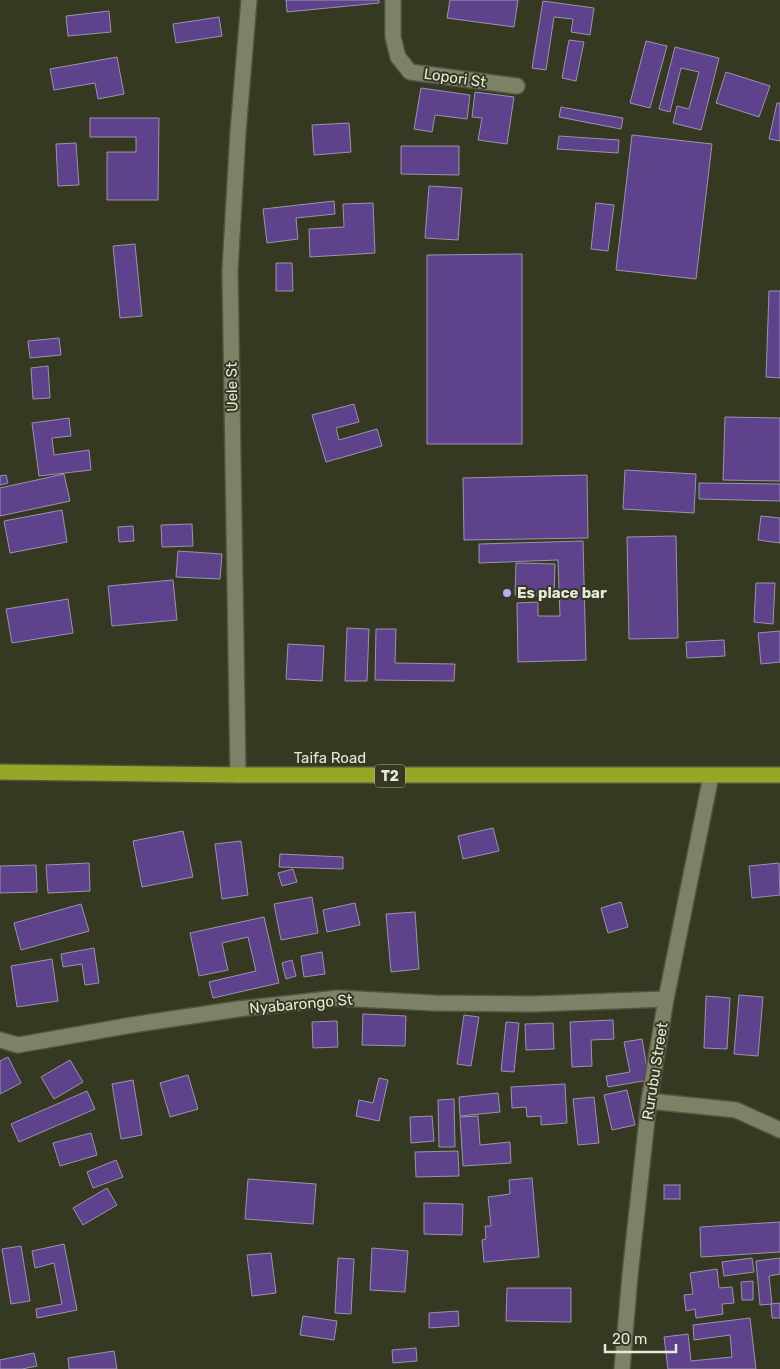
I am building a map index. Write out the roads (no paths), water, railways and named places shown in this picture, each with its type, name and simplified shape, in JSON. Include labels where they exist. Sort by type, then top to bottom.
[{"type":"highway","name":"Taifa Road","points":[[0,772],[238,775],[780,775]]},
{"type":"street","name":"Uele St","points":[[238,775],[230,270],[238,132],[249,0]]},
{"type":"street","name":"Lopori St","points":[[393,0],[393,37],[398,57],[410,72],[516,86]]},
{"type":"street","name":"Rurubu Street","points":[[622,1369],[649,1101],[666,999],[711,776]]},
{"type":"street","name":"Nyabarongo St","points":[[0,1040],[18,1045],[238,1009],[338,998],[434,1003],[534,1004],[666,999]]},
{"type":"street","points":[[649,1101],[736,1110],[780,1130]]},
{"type":"place","name":"Es place bar","points":[[507,593]]}]
